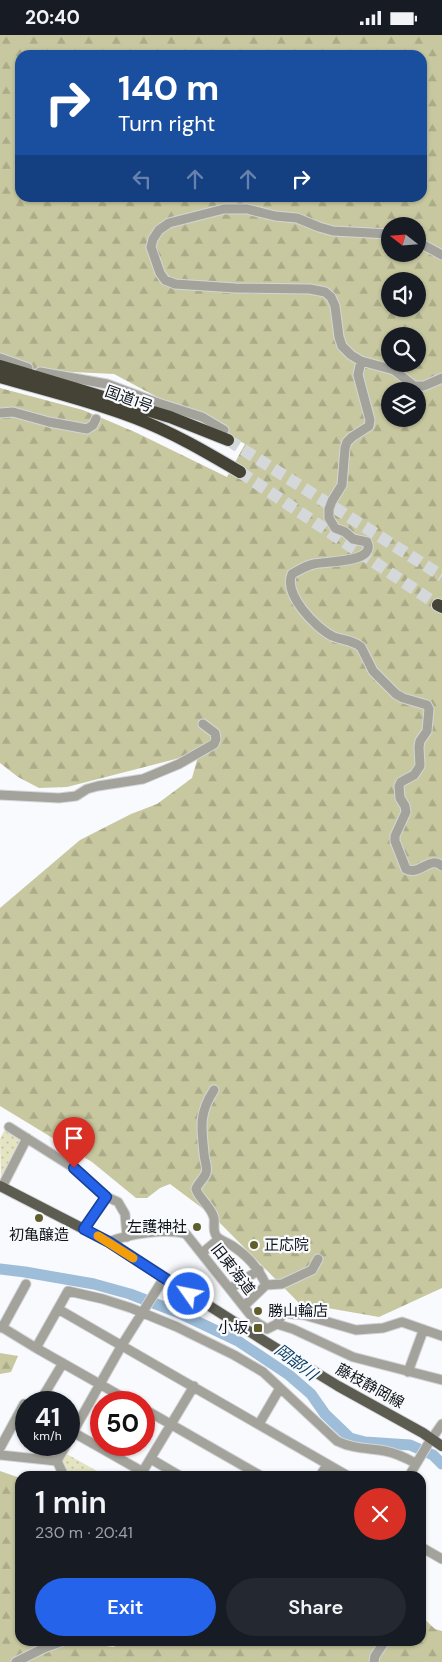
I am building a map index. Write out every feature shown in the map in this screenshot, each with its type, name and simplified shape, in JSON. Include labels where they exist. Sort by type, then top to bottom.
[{"type":"highway","name":"国道1号","points":[[0,366],[226,435]]},
{"type":"highway","name":"国道1号","points":[[0,377],[98,405],[135,418],[186,440],[240,472]]},
{"type":"main road","name":"藤枝静岡線","points":[[1,1186],[109,1242],[266,1342],[430,1441],[442,1446]]},
{"type":"street","points":[[381,234],[333,231],[297,218],[275,216],[247,209],[224,209],[169,223],[159,230],[153,239],[152,247],[160,273],[165,280],[176,284],[236,288],[310,289],[325,292],[331,297],[335,306],[342,346],[351,355],[361,361],[394,370],[414,386],[424,386],[442,378]]},
{"type":"street","points":[[426,247],[442,255]]},
{"type":"street","points":[[0,358],[42,373],[106,387],[202,417],[226,435]]},
{"type":"street","points":[[361,361],[358,375],[370,420],[369,426],[347,442],[344,448],[342,485],[332,501],[329,509],[329,518],[334,528],[345,532],[353,539],[367,542],[367,553],[360,557],[314,563],[292,573],[290,584],[299,605],[326,631],[361,647],[373,671],[396,694],[427,705],[429,709],[427,731],[420,741],[419,747],[420,766],[414,775],[401,781],[400,799],[405,806],[406,812],[395,836],[395,841],[406,869],[415,871],[433,861],[438,862],[442,866]]},
{"type":"street","points":[[0,413],[13,411],[49,422],[87,429],[93,425],[96,419]]},
{"type":"street","points":[[0,795],[59,798],[76,796],[87,789],[98,786],[143,779],[179,764],[214,745],[215,733],[203,724]]},
{"type":"street","points":[[214,1090],[206,1102],[202,1116],[204,1155],[207,1167],[204,1178],[196,1189],[214,1217],[214,1233],[219,1239],[236,1248],[259,1270],[266,1285]]},
{"type":"street","points":[[9,1127],[74,1168],[106,1197],[118,1202],[123,1209],[127,1237]]},
{"type":"street","points":[[1,1186],[27,1138]]},
{"type":"street","points":[[84,1229],[106,1197]]},
{"type":"street","name":"旧東海道","points":[[109,1242],[127,1237],[177,1231],[186,1234],[256,1321],[267,1329]]},
{"type":"street","points":[[202,1253],[219,1239]]},
{"type":"street","points":[[244,1306],[266,1285],[282,1284],[312,1270],[318,1259]]},
{"type":"street","points":[[231,1288],[259,1270]]},
{"type":"street","points":[[80,1417],[164,1278]]},
{"type":"street","points":[[26,1284],[1,1327],[111,1391]]},
{"type":"street","points":[[36,1348],[68,1291],[104,1299],[178,1327],[263,1372],[337,1441],[349,1447],[392,1453],[415,1463]]},
{"type":"street","points":[[58,1309],[338,1471]]},
{"type":"street","points":[[266,1342],[267,1329],[277,1324],[283,1313],[304,1315],[356,1330],[383,1328],[402,1322],[423,1331],[442,1336]]},
{"type":"street","points":[[277,1324],[293,1329],[353,1357],[442,1380]]},
{"type":"street","points":[[408,1372],[413,1353],[423,1331]]},
{"type":"street","points":[[46,1391],[63,1363]]},
{"type":"street","points":[[143,1471],[194,1386]]},
{"type":"street","points":[[259,1424],[280,1388]]},
{"type":"street","points":[[155,1415],[252,1471]]},
{"type":"street","points":[[0,1448],[15,1420]]},
{"type":"street","points":[[411,1471],[442,1423]]},
{"type":"street","points":[[0,1455],[57,1461]]},
{"type":"street","points":[[57,1461],[60,1456]]},
{"type":"street","points":[[116,1456],[137,1471]]},
{"type":"street","points":[[151,1459],[171,1471]]},
{"type":"street","points":[[57,1461],[62,1471]]},
{"type":"street","points":[[323,1471],[327,1465]]},
{"type":"street","points":[[426,1550],[442,1559]]},
{"type":"street","points":[[16,1662],[47,1646]]},
{"type":"street","points":[[374,1662],[382,1646]]},
{"type":"green space","points":[[0,35],[442,35],[442,1288],[379,1317],[299,1303],[214,1217],[170,1184],[160,1188],[147,1198],[136,1198],[92,1162],[0,1106],[0,908],[80,840],[131,814],[157,804],[192,778],[199,753],[67,787],[39,788],[18,777],[0,763],[0,388],[83,410],[137,433],[227,477],[245,444],[114,374],[32,370],[0,354]]},
{"type":"green space","points":[[5,1129],[24,1138],[1,1180],[0,1139]]},
{"type":"green space","points":[[0,1353],[18,1356],[11,1372],[0,1374]]},
{"type":"green space","points":[[64,1456],[70,1456],[97,1471],[66,1471],[63,1462]]},
{"type":"green space","points":[[0,1471],[15,1476],[15,1646],[426,1646],[426,1621],[435,1629],[442,1631],[442,1662],[0,1662]]},
{"type":"waterway","name":"岡部川","points":[[0,1269],[94,1284],[130,1294],[177,1312],[238,1341],[289,1375],[311,1394],[325,1414],[350,1438],[365,1442],[410,1445],[433,1455],[442,1464]]},
{"type":"tunnel","points":[[228,440],[442,576]]},
{"type":"tunnel","points":[[240,472],[438,605]]},
{"type":"slow traffic","points":[[98,1236],[133,1258]]},
{"type":"place","name":"初亀醸造","points":[[39,1218]]},
{"type":"place","name":"左護神社","points":[[197,1227]]},
{"type":"place","name":"正応院","points":[[254,1245]]},
{"type":"place","name":"勝山輪店","points":[[258,1311]]},
{"type":"place","name":"小坂","points":[[258,1328]]},
{"type":"route","points":[[74,1168],[106,1197],[84,1229],[109,1242],[189,1294]]}]
